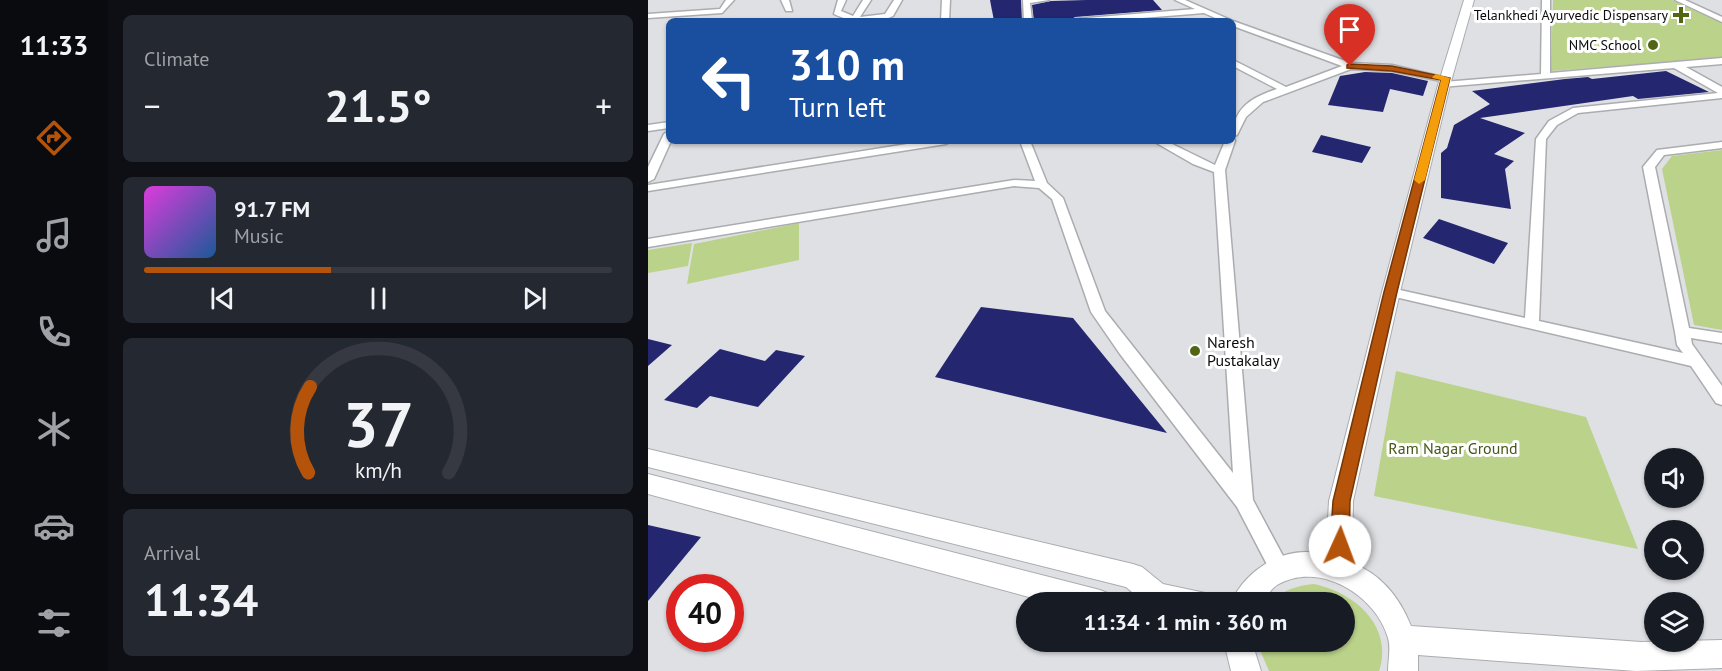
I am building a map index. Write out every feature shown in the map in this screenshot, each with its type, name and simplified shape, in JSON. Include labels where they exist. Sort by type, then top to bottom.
[{"type":"street","points":[[648,16],[684,18],[724,10],[730,0],[736,0]]},
{"type":"street","points":[[786,0],[789,9]]},
{"type":"street","points":[[842,0],[837,12],[850,18]]},
{"type":"street","points":[[856,18],[867,0]]},
{"type":"street","points":[[879,18],[888,16],[898,0]]},
{"type":"street","points":[[945,18],[946,0]]},
{"type":"street","points":[[1028,18],[1026,1],[1045,0]]},
{"type":"street","points":[[1179,0],[1222,18]]},
{"type":"street","points":[[1339,568],[1341,501],[1391,292],[1445,82],[1469,0]]},
{"type":"street","points":[[1545,76],[1546,0]]},
{"type":"street","points":[[1679,0],[1722,20]]},
{"type":"street","points":[[1114,18],[1204,11]]},
{"type":"street","points":[[1236,24],[1350,66],[1392,68],[1445,82],[1722,61]]},
{"type":"street","points":[[1236,34],[1255,32]]},
{"type":"street","points":[[1236,65],[1285,90]]},
{"type":"street","points":[[1676,65],[1722,93]]},
{"type":"street","points":[[1236,115],[1259,98],[1350,66]]},
{"type":"street","points":[[1532,324],[1540,139],[1553,123],[1576,111],[1722,93]]},
{"type":"street","points":[[648,128],[666,125]]},
{"type":"street","points":[[648,179],[666,140]]},
{"type":"street","points":[[648,188],[927,144]]},
{"type":"street","points":[[1026,144],[1041,185],[1057,198],[1098,312],[1125,350],[1244,501],[1280,569]]},
{"type":"street","points":[[1164,144],[1197,162],[1219,170]]},
{"type":"street","points":[[1229,144],[1219,170],[1244,501]]},
{"type":"street","points":[[1722,145],[1661,152],[1649,167],[1685,345],[1722,399]]},
{"type":"street","points":[[648,243],[1014,183],[1041,185]]},
{"type":"street","points":[[1391,292],[1697,362]]},
{"type":"street","points":[[1682,332],[1722,338]]},
{"type":"street","points":[[648,458],[1133,576],[1142,592]]},
{"type":"street","points":[[648,484],[1058,592]]},
{"type":"street","points":[[1251,592],[1264,578],[1280,569],[1299,564],[1318,564],[1339,568],[1360,579],[1379,595],[1394,615],[1403,639],[1403,671]]},
{"type":"street","points":[[1403,639],[1584,661],[1722,654]]},
{"type":"street","points":[[1241,652],[1246,671]]},
{"type":"green space","points":[[1553,0],[1672,0],[1722,23],[1722,58],[1551,71]]},
{"type":"green space","points":[[1722,150],[1722,330],[1694,325],[1662,169],[1672,156]]},
{"type":"green space","points":[[799,223],[799,260],[687,284],[694,244]]},
{"type":"green space","points":[[692,243],[688,266],[648,273],[648,250]]},
{"type":"green space","name":"Ram Nagar Ground","points":[[1396,371],[1586,417],[1638,549],[1374,496]]},
{"type":"green space","points":[[1314,584],[1337,592],[1285,592]]},
{"type":"green space","points":[[1355,602],[1376,626],[1381,640],[1382,655],[1379,671],[1269,671],[1261,652],[1355,652]]},
{"type":"building","points":[[990,0],[1021,0],[1022,18],[993,18]]},
{"type":"building","points":[[1153,0],[1162,10],[1074,18],[1034,18],[1032,5],[1051,1]]},
{"type":"building","points":[[1666,71],[1709,92],[1638,99],[1633,96],[1480,118],[1525,133],[1494,154],[1514,161],[1505,169],[1511,209],[1441,198],[1441,153],[1447,148],[1454,125],[1490,104],[1472,91],[1565,79],[1588,77],[1592,79]]},
{"type":"building","points":[[1365,72],[1392,73],[1428,81],[1423,96],[1390,89],[1383,112],[1328,105],[1340,76]]},
{"type":"building","points":[[1321,135],[1371,147],[1362,163],[1312,152]]},
{"type":"building","points":[[1439,219],[1508,243],[1494,264],[1423,238]]},
{"type":"building","points":[[981,307],[1073,318],[1167,433],[935,377]]},
{"type":"building","points":[[648,339],[672,345],[648,366]]},
{"type":"building","points":[[720,349],[765,361],[776,350],[805,356],[758,407],[710,396],[697,408],[664,400]]},
{"type":"building","points":[[648,525],[701,537],[670,574],[666,574],[666,579],[648,601]]},
{"type":"slow traffic","points":[[1419,180],[1446,78],[1436,77]]},
{"type":"place","name":"Telankhedi Ayurvedic Dispensary","points":[[1681,15]]},
{"type":"place","name":"NMC School","points":[[1653,45]]},
{"type":"place","name":"Naresh Pustakalay","points":[[1195,351]]},
{"type":"route","points":[[1340,546],[1341,501],[1391,292],[1446,78],[1392,68],[1350,66]]}]
